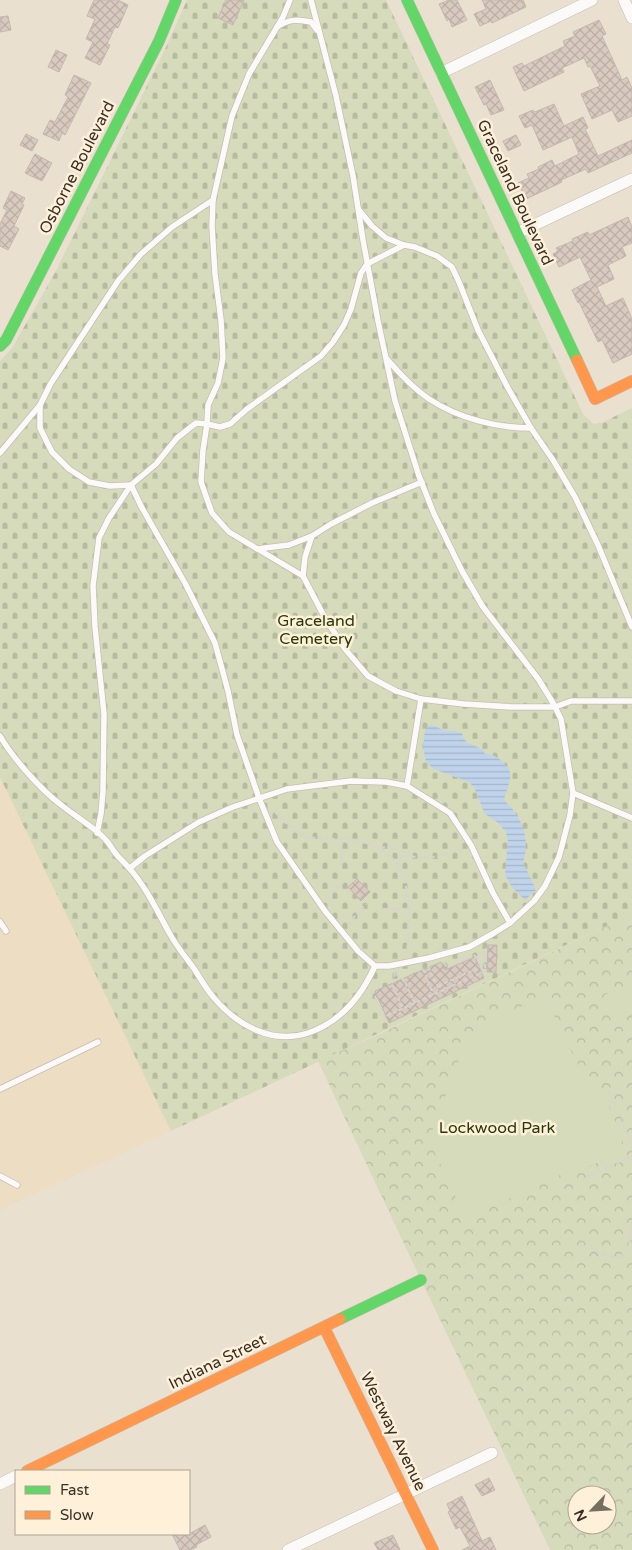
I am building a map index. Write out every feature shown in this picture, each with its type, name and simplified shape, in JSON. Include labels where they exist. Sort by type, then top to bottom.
[{"type":"street","name":"Osborne Boulevard","points":[[0,346],[6,340],[132,94],[176,0]]},
{"type":"street","name":"Graceland Boulevard","points":[[407,0],[595,398],[632,381]]},
{"type":"street","points":[[441,73],[592,0]]},
{"type":"street","points":[[624,0],[632,18]]},
{"type":"street","points":[[517,233],[632,178]]},
{"type":"street","name":"Indiana Street","points":[[29,1470],[421,1280]]},
{"type":"street","name":"Westway Avenue","points":[[324,1327],[433,1550]]},
{"type":"street","points":[[288,1550],[492,1453]]},
{"type":"street","points":[[0,1484],[15,1476]]},
{"type":"lane","points":[[290,0],[249,74],[232,116],[213,200],[214,274],[221,320],[223,358],[218,383],[208,405],[202,482],[212,513],[229,532],[303,576]]},
{"type":"lane","points":[[131,485],[185,583],[215,643],[237,735],[264,813],[277,842],[319,903],[358,951],[375,966],[407,963],[469,947],[510,923],[534,901],[546,886],[559,857],[570,815],[573,792],[561,720],[539,680],[484,607],[462,571],[434,514],[422,482],[395,401],[367,264],[353,176],[336,96],[311,0]]},
{"type":"lane","points":[[276,28],[287,20],[299,20],[311,22],[319,34]]},
{"type":"lane","points":[[0,453],[40,406],[51,384],[118,281],[141,254],[172,227],[213,200]]},
{"type":"lane","points":[[358,209],[372,226],[386,238],[437,256],[452,267],[478,330],[531,428],[575,497],[598,545],[632,627]]},
{"type":"lane","points":[[97,833],[101,814],[104,714],[95,627],[93,586],[99,538],[109,518],[131,485],[156,464],[177,438],[189,428],[196,424],[220,427],[230,424],[247,409],[321,356],[333,342],[352,309],[361,273],[367,264],[404,245]]},
{"type":"lane","points":[[386,359],[406,380],[428,398],[446,408],[480,421],[509,428],[531,428]]},
{"type":"lane","points":[[40,406],[40,428],[52,452],[69,469],[89,482],[110,486],[131,485]]},
{"type":"lane","points":[[257,549],[289,545],[312,536],[331,524],[422,482]]},
{"type":"lane","points":[[312,536],[305,557],[303,576],[324,618],[345,649],[368,676],[396,690],[422,698],[464,704],[502,707],[555,707],[571,701],[632,701]]},
{"type":"lane","points":[[407,786],[422,698]]},
{"type":"lane","points":[[0,736],[25,770],[57,802],[105,839],[130,868],[156,907],[172,937],[213,997],[227,1012],[243,1023],[261,1033],[279,1036],[298,1036],[321,1029],[340,1017],[356,1000],[375,966]]},
{"type":"lane","points":[[130,868],[145,856],[199,822],[259,798],[287,789],[351,781],[386,782],[407,786],[450,813],[471,845],[493,893],[510,923]]},
{"type":"lane","points":[[573,792],[632,818]]},
{"type":"lane","points":[[0,922],[6,931]]},
{"type":"lane","points":[[0,1089],[98,1042]]},
{"type":"lane","points":[[0,1176],[17,1185]]},
{"type":"path","points":[[264,813],[272,809],[280,819],[307,837],[365,842],[381,848],[393,858],[402,875],[407,892],[407,963]]},
{"type":"path","points":[[341,865],[342,839]]},
{"type":"path","points":[[381,848],[391,846],[415,857],[429,857],[450,853],[471,845]]},
{"type":"path","points":[[396,863],[401,857],[409,854]]},
{"type":"path","points":[[319,903],[345,881]]},
{"type":"path","points":[[342,932],[366,904]]},
{"type":"path","points":[[383,909],[408,909]]},
{"type":"path","points":[[365,986],[374,994],[384,1017],[485,971],[486,947]]},
{"type":"path","points":[[476,958],[486,954]]},
{"type":"path","points":[[443,960],[447,968],[474,955],[485,965]]},
{"type":"path","points":[[433,994],[422,971],[423,964],[429,968],[440,991]]},
{"type":"path","points":[[438,986],[485,965]]},
{"type":"path","points":[[403,1008],[392,984],[395,974],[404,980],[415,1003]]},
{"type":"path","points":[[609,1095],[632,1144]]},
{"type":"path","points":[[587,1177],[632,1156]]},
{"type":"path","points":[[590,1248],[609,1257],[617,1256],[624,1252],[628,1245],[632,1220]]},
{"type":"shaded area","points":[[0,777],[171,1131],[0,1210]]},
{"type":"green space","name":"Graceland Cemetery","points":[[187,0],[386,0],[583,414],[594,424],[603,422],[632,408],[632,914],[171,1131],[0,777],[0,361],[12,348],[56,271],[166,47]]},
{"type":"green space","name":"Lockwood Park","points":[[632,914],[632,1550],[550,1550],[318,1061],[373,1037]]},
{"type":"green space","points":[[632,983],[632,1013],[615,1020],[604,995]]},
{"type":"green space","points":[[544,995],[586,1081],[603,1092],[623,1140],[616,1155],[575,1172],[557,1176],[466,1219],[429,1140],[469,1033]]},
{"type":"water","points":[[430,725],[462,733],[467,742],[483,750],[485,754],[496,757],[505,763],[508,768],[510,777],[504,799],[521,822],[526,842],[523,862],[536,890],[525,900],[512,887],[505,875],[508,839],[505,830],[485,814],[474,787],[469,782],[434,769],[426,762],[423,747],[425,730]]},
{"type":"building","points":[[94,0],[118,0],[128,5],[118,28],[115,27],[107,44],[110,45],[100,65],[85,58],[93,42],[86,39],[95,19],[87,16]]},
{"type":"building","points":[[226,0],[244,0],[233,25],[218,18]]},
{"type":"building","points":[[449,0],[457,0],[467,20],[452,27],[439,4]]},
{"type":"building","points":[[482,0],[523,0],[526,7],[492,23],[491,21],[480,26],[474,14],[486,9]]},
{"type":"building","points":[[8,16],[11,30],[0,32],[0,17]]},
{"type":"building","points":[[599,20],[606,34],[602,36],[622,80],[627,77],[632,88],[632,116],[618,122],[612,110],[592,119],[581,94],[600,86],[584,58],[562,68],[564,72],[524,91],[513,67],[522,63],[524,66],[565,46],[563,41],[575,36],[573,32]]},
{"type":"building","points":[[56,50],[67,55],[59,72],[48,67]]},
{"type":"building","points":[[74,75],[91,83],[65,135],[62,133],[59,141],[43,134],[50,120],[55,122],[68,97],[65,95]]},
{"type":"building","points":[[490,80],[504,110],[491,115],[475,87]]},
{"type":"building","points":[[554,104],[564,126],[583,117],[588,128],[585,129],[598,156],[632,140],[632,153],[588,173],[586,169],[526,199],[518,183],[529,178],[527,174],[539,169],[538,167],[552,160],[555,166],[579,154],[572,137],[543,150],[532,125],[525,128],[519,116]]},
{"type":"building","points":[[26,134],[38,140],[32,151],[20,145]]},
{"type":"building","points":[[516,135],[521,145],[508,151],[503,141]]},
{"type":"building","points":[[35,154],[52,163],[42,181],[25,173]]},
{"type":"building","points":[[11,191],[25,198],[22,204],[24,205],[14,226],[19,229],[8,250],[0,246],[0,224],[7,210],[3,208]]},
{"type":"building","points":[[628,217],[632,227],[632,243],[622,247],[626,256],[608,265],[614,279],[597,287],[606,306],[623,298],[632,319],[632,354],[613,363],[602,340],[598,342],[572,290],[591,280],[580,257],[559,267],[553,254],[558,251],[556,248],[573,241],[572,239],[588,232],[589,235]]},
{"type":"building","points":[[357,879],[370,892],[361,901],[348,887]]},
{"type":"building","points":[[488,945],[497,945],[496,972],[487,972]]},
{"type":"building","points":[[475,957],[484,978],[389,1023],[375,991],[441,962],[445,970]]},
{"type":"building","points":[[489,1478],[495,1490],[482,1496],[475,1485]]},
{"type":"building","points":[[462,1496],[482,1541],[490,1537],[496,1550],[462,1550],[470,1546],[460,1527],[456,1529],[448,1512],[450,1511],[447,1504]]},
{"type":"building","points":[[205,1525],[211,1537],[190,1550],[180,1550],[172,1535],[190,1535]]},
{"type":"building","points":[[393,1535],[400,1550],[378,1550],[374,1543]]},
{"type":"traffic: fast","points":[[0,346],[6,340],[159,41],[176,0]]},
{"type":"traffic: fast","points":[[407,0],[577,360]]},
{"type":"traffic: fast","points":[[340,1319],[421,1280]]},
{"type":"traffic: slow","points":[[577,360],[595,399],[632,381]]},
{"type":"traffic: slow","points":[[29,1470],[340,1319]]},
{"type":"traffic: slow","points":[[324,1327],[433,1550]]}]
